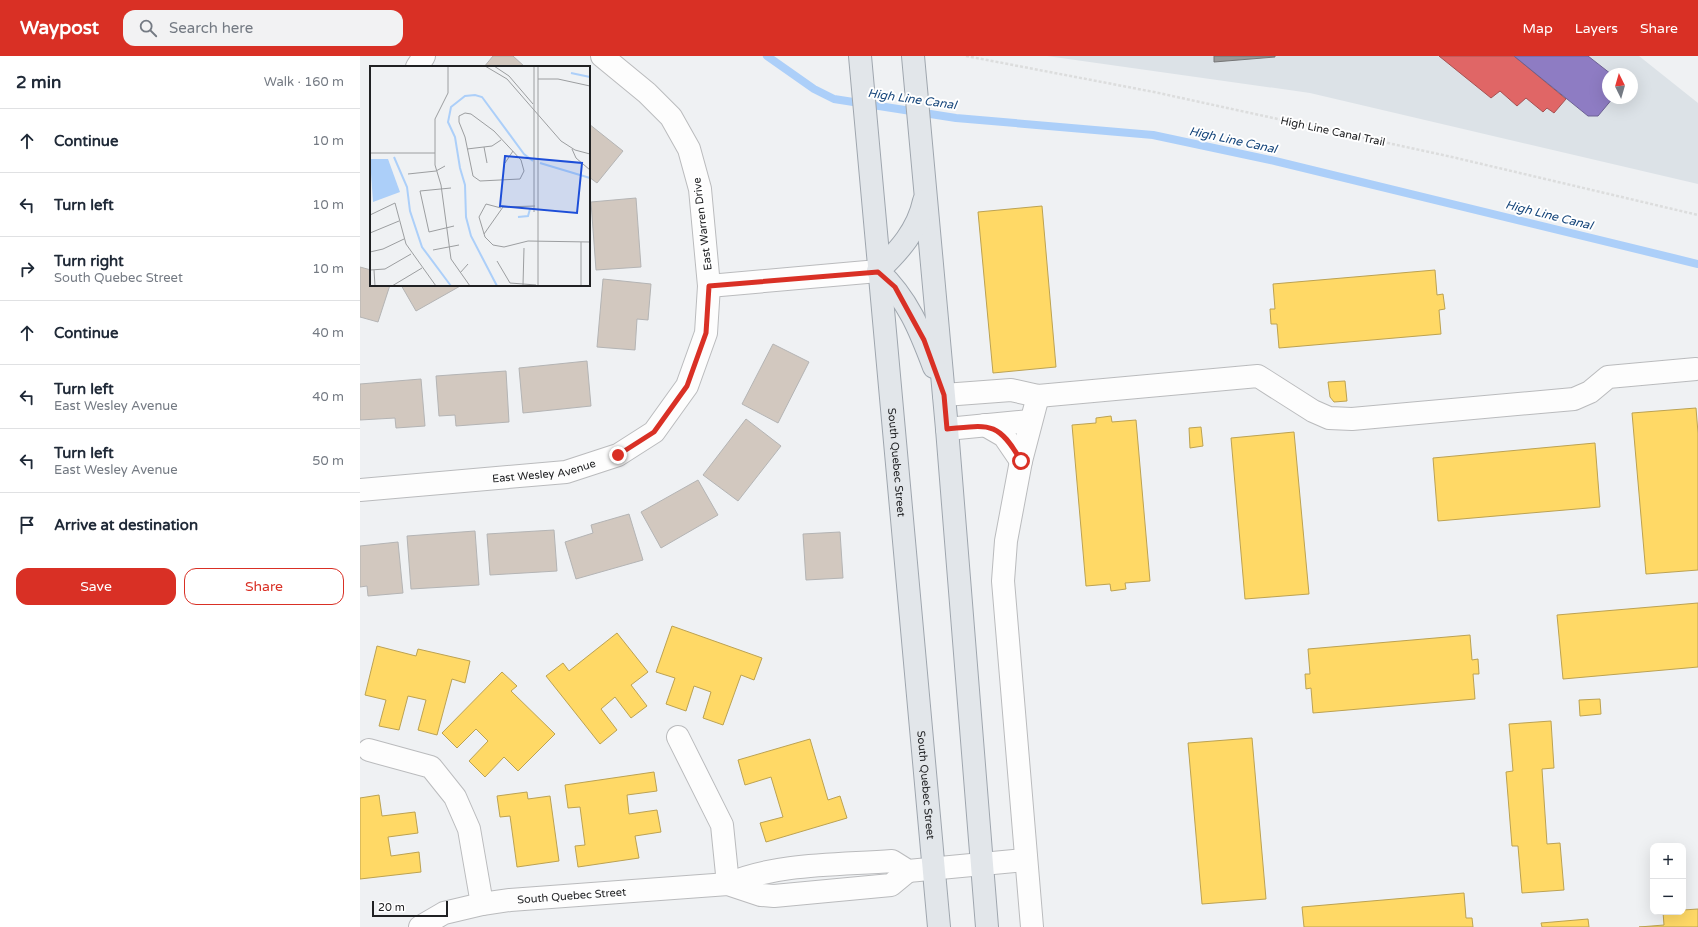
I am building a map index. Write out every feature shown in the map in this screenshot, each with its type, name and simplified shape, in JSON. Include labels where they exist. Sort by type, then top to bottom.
[{"type":"main road","name":"South Quebec Street","points":[[860,56],[878,272],[939,927]]},
{"type":"main road","points":[[913,56],[947,429],[987,927]]},
{"type":"main road","points":[[926,192],[922,210],[916,225],[895,255],[878,272],[895,287],[909,311],[924,340],[944,395]]},
{"type":"street","points":[[418,66],[424,56]]},
{"type":"street","name":"East Warren Drive","points":[[602,56],[647,92],[671,117],[689,149],[700,189],[709,286]]},
{"type":"street","points":[[709,286],[878,272]]},
{"type":"street","name":"East Wesley Avenue","points":[[360,490],[566,472],[618,455],[654,432],[687,386],[706,333],[709,286]]},
{"type":"street","points":[[944,395],[1011,390],[1038,396],[1258,376],[1313,411],[1329,418],[1352,419],[1574,399],[1590,392],[1608,377],[1696,369]]},
{"type":"street","points":[[1032,927],[1025,860],[1003,582],[1006,541],[1021,461],[1030,421],[1038,396]]},
{"type":"street","points":[[947,429],[1030,421]]},
{"type":"street","points":[[985,425],[1004,436],[1021,461]]},
{"type":"street","points":[[678,737],[722,825],[728,884]]},
{"type":"street","points":[[369,750],[431,767],[455,797],[469,829],[482,904]]},
{"type":"street","name":"South Quebec Street","points":[[420,927],[444,913],[482,904],[594,893],[728,884],[744,877],[773,870],[892,861],[908,871],[934,870],[1025,860]]},
{"type":"path","name":"High Line Canal Trail","points":[[966,56],[1154,92],[1452,156],[1698,215]]},
{"type":"shaded area","points":[[1047,56],[1639,56],[1698,103],[1698,184],[1310,93]]},
{"type":"building: Homes","points":[[1042,206],[1056,367],[993,373],[978,212]]},
{"type":"building: Homes","points":[[1435,270],[1437,295],[1443,294],[1445,309],[1439,310],[1441,334],[1279,348],[1277,324],[1271,324],[1270,309],[1275,309],[1273,284]]},
{"type":"building: Homes","points":[[1345,381],[1347,401],[1334,402],[1330,397],[1328,382]]},
{"type":"building: Homes","points":[[1696,408],[1698,433],[1698,570],[1646,574],[1632,413]]},
{"type":"building: Homes","points":[[1111,416],[1112,422],[1136,420],[1150,581],[1125,583],[1126,589],[1111,591],[1110,584],[1086,586],[1072,425],[1096,423],[1096,418]]},
{"type":"building: Homes","points":[[1201,427],[1203,446],[1190,448],[1189,428]]},
{"type":"building: Homes","points":[[1294,432],[1309,594],[1245,599],[1231,438]]},
{"type":"building: Homes","points":[[1595,443],[1600,507],[1438,521],[1433,458]]},
{"type":"building: Homes","points":[[1698,603],[1698,667],[1563,679],[1557,615]]},
{"type":"building: Homes","points":[[672,626],[762,658],[754,680],[741,675],[723,725],[703,718],[711,692],[694,686],[686,711],[666,704],[675,678],[656,672]]},
{"type":"building: Homes","points":[[617,633],[648,672],[631,685],[647,706],[631,718],[615,697],[601,709],[617,730],[600,744],[546,676],[563,663],[569,671]]},
{"type":"building: Homes","points":[[1470,635],[1472,660],[1478,659],[1479,674],[1473,674],[1475,699],[1313,713],[1311,688],[1306,689],[1305,674],[1310,674],[1308,649]]},
{"type":"building: Homes","points":[[377,646],[416,656],[418,649],[470,661],[465,683],[452,679],[437,735],[418,730],[426,700],[408,696],[399,730],[379,726],[386,700],[365,695]]},
{"type":"building: Homes","points":[[502,672],[517,686],[511,691],[555,734],[518,771],[504,757],[485,777],[469,761],[488,741],[476,729],[457,748],[442,733]]},
{"type":"building: Homes","points":[[1600,699],[1601,714],[1580,716],[1579,700]]},
{"type":"building: Homes","points":[[1551,721],[1554,768],[1542,769],[1547,844],[1560,843],[1564,890],[1522,893],[1518,846],[1512,846],[1506,772],[1513,771],[1509,724]]},
{"type":"building: Homes","points":[[1252,738],[1266,899],[1202,904],[1188,743]]},
{"type":"building: Homes","points":[[810,739],[828,800],[840,796],[847,818],[766,842],[760,823],[783,817],[771,777],[745,785],[738,760]]},
{"type":"building: Homes","points":[[654,772],[657,791],[627,795],[629,814],[657,810],[661,832],[635,836],[639,858],[578,867],[575,846],[585,845],[580,807],[568,808],[565,785]]},
{"type":"building: Homes","points":[[527,792],[528,799],[550,796],[559,861],[517,867],[510,816],[500,817],[497,796]]},
{"type":"building: Homes","points":[[379,795],[382,816],[415,812],[418,833],[388,837],[391,856],[419,852],[421,872],[360,879],[360,798]]},
{"type":"building: Homes","points":[[1464,893],[1466,918],[1472,918],[1473,927],[1304,927],[1302,907]]},
{"type":"building: Homes","points":[[1698,909],[1698,927],[1639,927],[1664,925],[1663,915],[1686,915],[1686,910]]},
{"type":"building: Homes","points":[[1588,919],[1589,927],[1542,927],[1541,923]]},
{"type":"building: Shops","points":[[1439,56],[1514,56],[1566,99],[1554,113],[1547,108],[1543,112],[1526,98],[1517,106],[1500,91],[1491,98]]},
{"type":"building: Offices","points":[[1514,56],[1588,56],[1603,68],[1602,68],[1602,104],[1608,104],[1598,116],[1588,116]]},
{"type":"building: Industry","points":[[1214,56],[1275,56],[1275,57],[1214,62]]},
{"type":"building: Other","points":[[493,56],[513,56],[524,66],[485,66]]},
{"type":"building: Other","points":[[590,125],[623,151],[597,183],[590,178]]},
{"type":"building: Other","points":[[636,198],[641,267],[596,270],[591,202]]},
{"type":"building: Other","points":[[360,267],[370,270],[370,286],[390,286],[378,322],[360,317]]},
{"type":"building: Other","points":[[603,279],[651,284],[648,320],[637,319],[635,350],[597,347]]},
{"type":"building: Other","points":[[402,286],[460,286],[416,311]]},
{"type":"building: Other","points":[[773,344],[809,362],[778,423],[742,404]]},
{"type":"building: Other","points":[[587,361],[591,406],[523,413],[519,368]]},
{"type":"building: Other","points":[[506,371],[509,422],[456,426],[455,415],[439,416],[436,376]]},
{"type":"building: Other","points":[[421,379],[425,426],[396,428],[395,418],[360,420],[360,384]]},
{"type":"building: Other","points":[[746,419],[781,446],[738,501],[703,475]]},
{"type":"building: Other","points":[[698,480],[718,515],[661,548],[641,512]]},
{"type":"building: Other","points":[[629,514],[643,560],[576,579],[565,542],[593,533],[591,525]]},
{"type":"building: Other","points":[[554,530],[557,571],[490,575],[487,534]]},
{"type":"building: Other","points":[[475,531],[479,585],[411,589],[407,536]]},
{"type":"building: Other","points":[[840,532],[843,578],[806,580],[803,534]]},
{"type":"building: Other","points":[[398,542],[403,593],[368,596],[367,586],[360,587],[360,546]]},
{"type":"waterway","name":"High Line Canal","points":[[767,56],[814,89],[834,99],[956,118],[1153,135],[1275,161],[1698,264]]},
{"type":"route","points":[[618,455],[654,432],[687,386],[706,333],[709,286],[878,272],[895,287],[924,340],[944,395],[947,429],[985,425],[993,428],[1004,436],[1021,461]]}]
